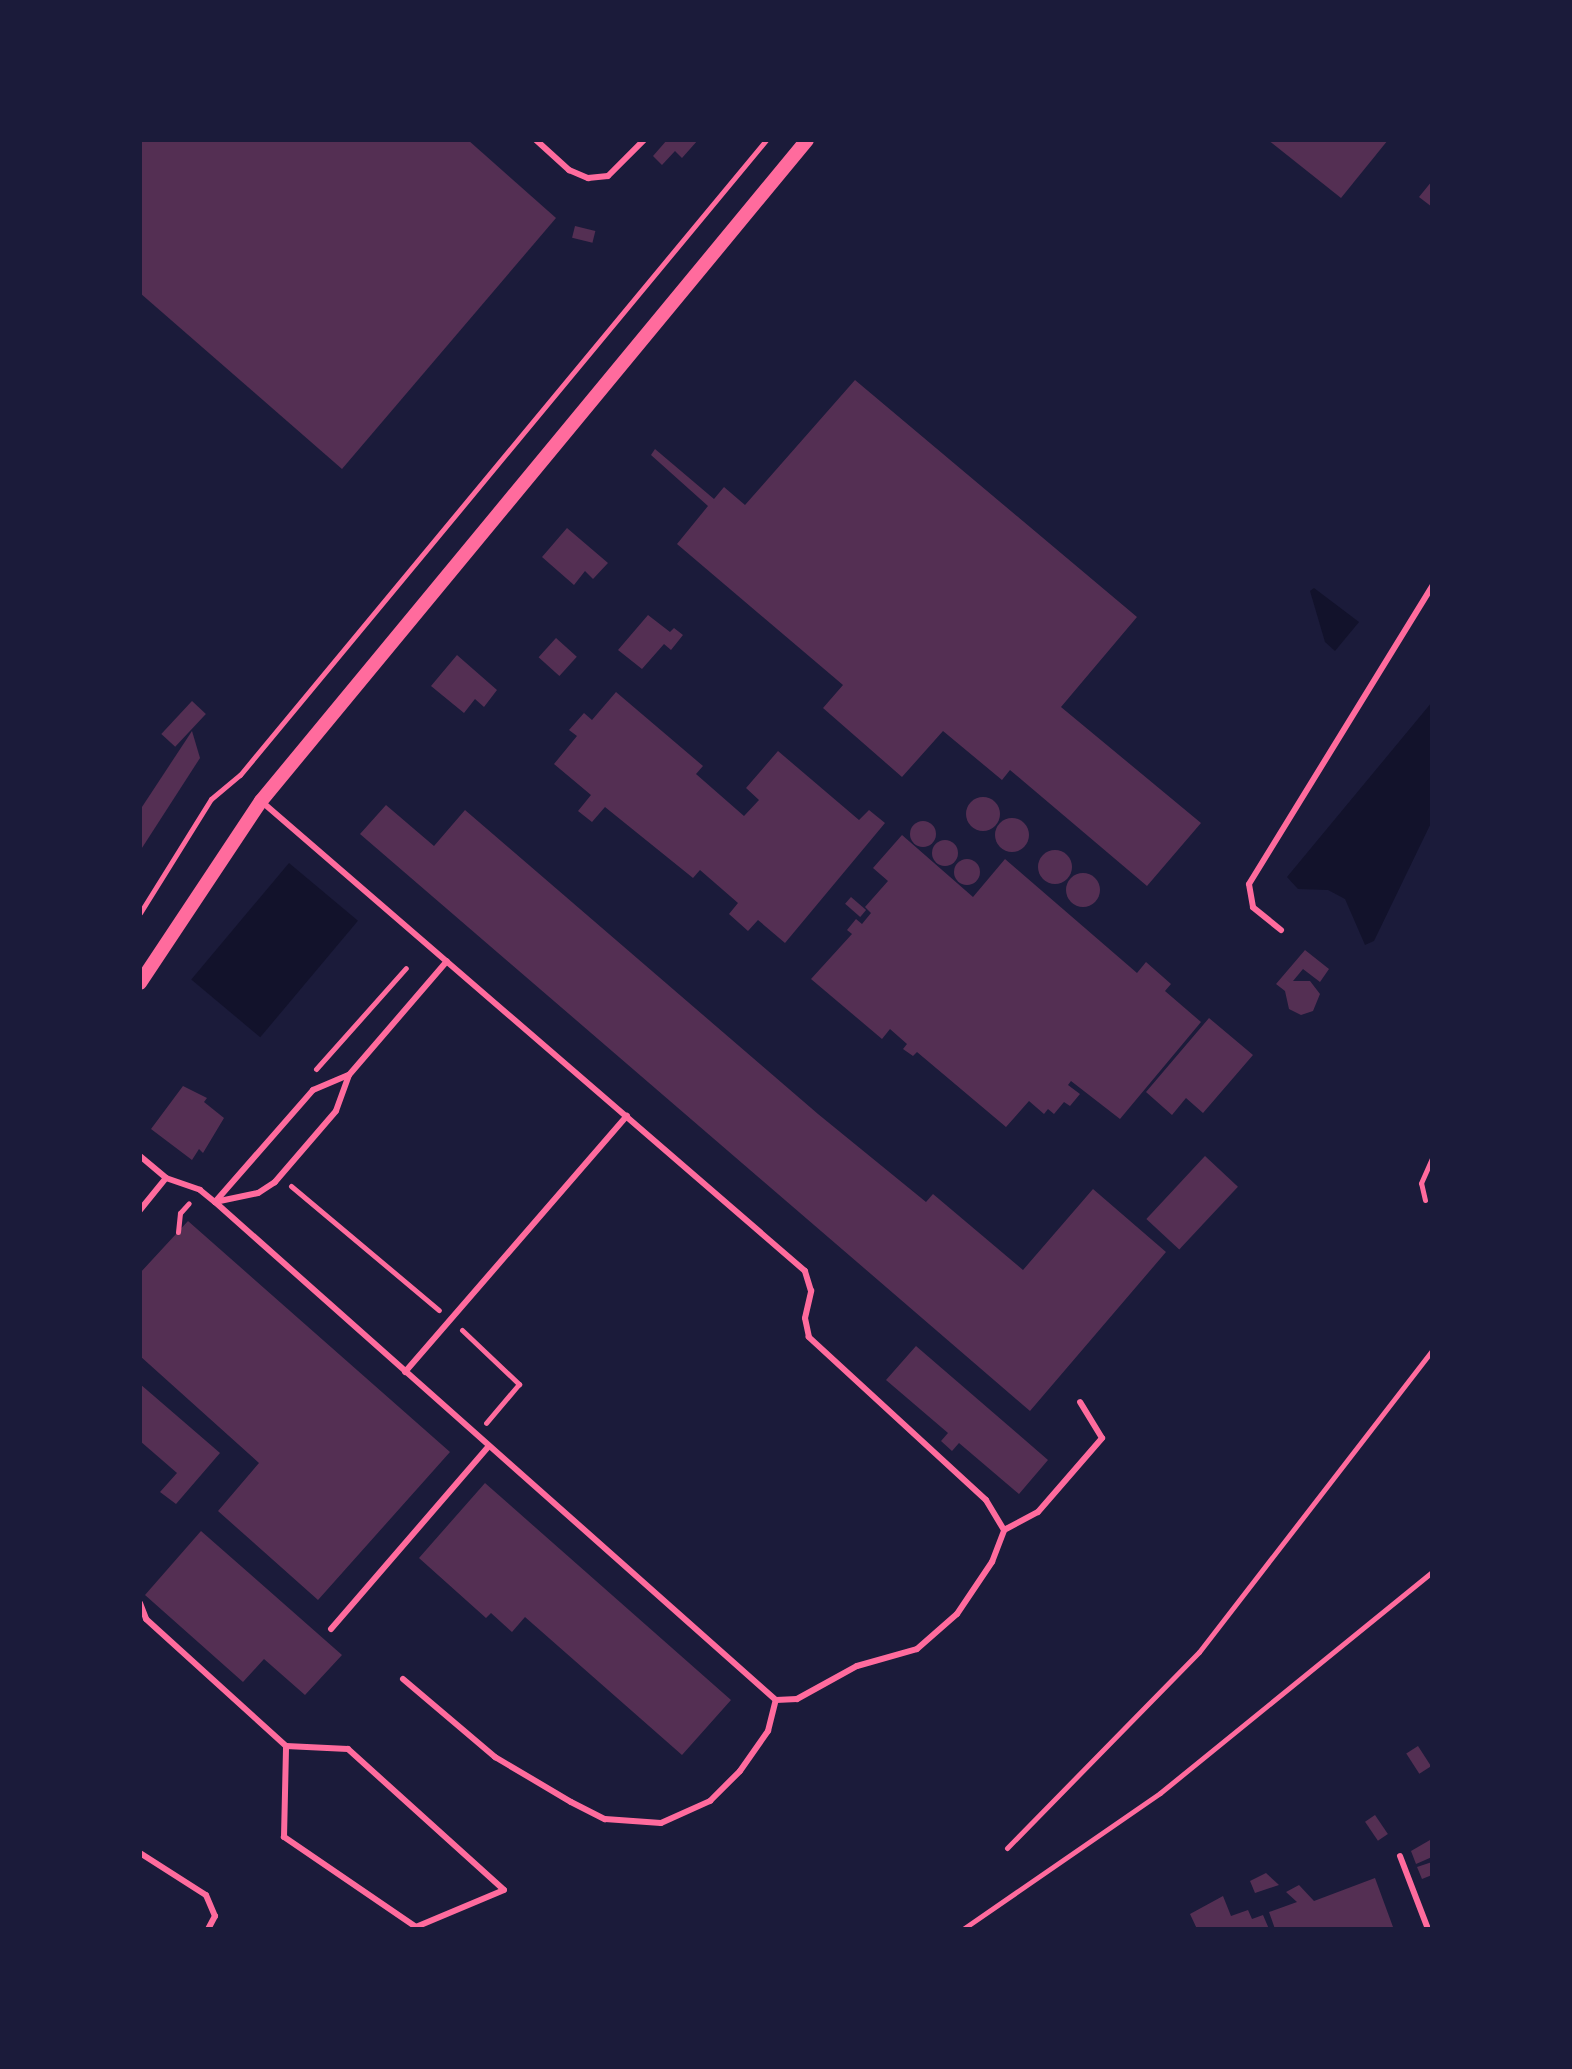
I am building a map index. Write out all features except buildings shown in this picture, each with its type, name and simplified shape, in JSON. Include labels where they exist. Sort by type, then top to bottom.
[{"type":"street","points":[[140,983],[261,801],[807,140]]},
{"type":"lane","points":[[536,140],[569,170],[588,178],[608,176],[644,140]]},
{"type":"lane","points":[[1281,930],[1253,907],[1249,884],[1432,586]]},
{"type":"lane","points":[[261,801],[805,1271],[811,1291],[805,1318],[809,1337],[986,1500],[1004,1530]]},
{"type":"lane","points":[[215,1202],[258,1193],[275,1182],[336,1111],[349,1075],[447,961]]},
{"type":"lane","points":[[215,1202],[313,1090],[349,1075]]},
{"type":"lane","points":[[405,1372],[627,1116]]},
{"type":"lane","points":[[140,1156],[166,1178],[215,1202],[776,1700],[797,1699],[857,1666],[917,1649],[957,1614],[992,1562],[1004,1530],[1038,1512],[1102,1438],[1080,1402]]},
{"type":"lane","points":[[140,1210],[166,1178]]},
{"type":"lane","points":[[331,1629],[488,1447]]},
{"type":"lane","points":[[140,1603],[146,1619],[286,1746],[348,1749],[504,1890],[416,1927],[284,1837],[286,1746]]},
{"type":"lane","points":[[403,1679],[495,1757],[571,1802],[605,1819],[661,1823],[710,1801],[740,1771],[768,1731],[776,1700]]},
{"type":"lane","points":[[140,1853],[206,1895],[215,1916],[208,1929]]},
{"type":"lane","points":[[1400,1856],[1428,1929]]},
{"type":"path","points":[[140,913],[211,799],[240,775],[766,140]]},
{"type":"path","points":[[1425,1200],[1421,1183],[1432,1158]]},
{"type":"path","points":[[275,1182],[298,1188],[450,1319],[519,1384],[475,1436]]},
{"type":"path","points":[[1007,1848],[1199,1652],[1432,1351]]},
{"type":"path","points":[[963,1929],[1170,1785],[1432,1572]]},
{"type":"shaded area","points":[[1314,588],[1359,622],[1335,651],[1325,642],[1310,591]]},
{"type":"shaded area","points":[[1432,702],[1432,821],[1374,941],[1365,945],[1345,899],[1328,890],[1298,889],[1287,877]]},
{"type":"shaded area","points":[[289,863],[358,921],[260,1037],[191,979]]}]
